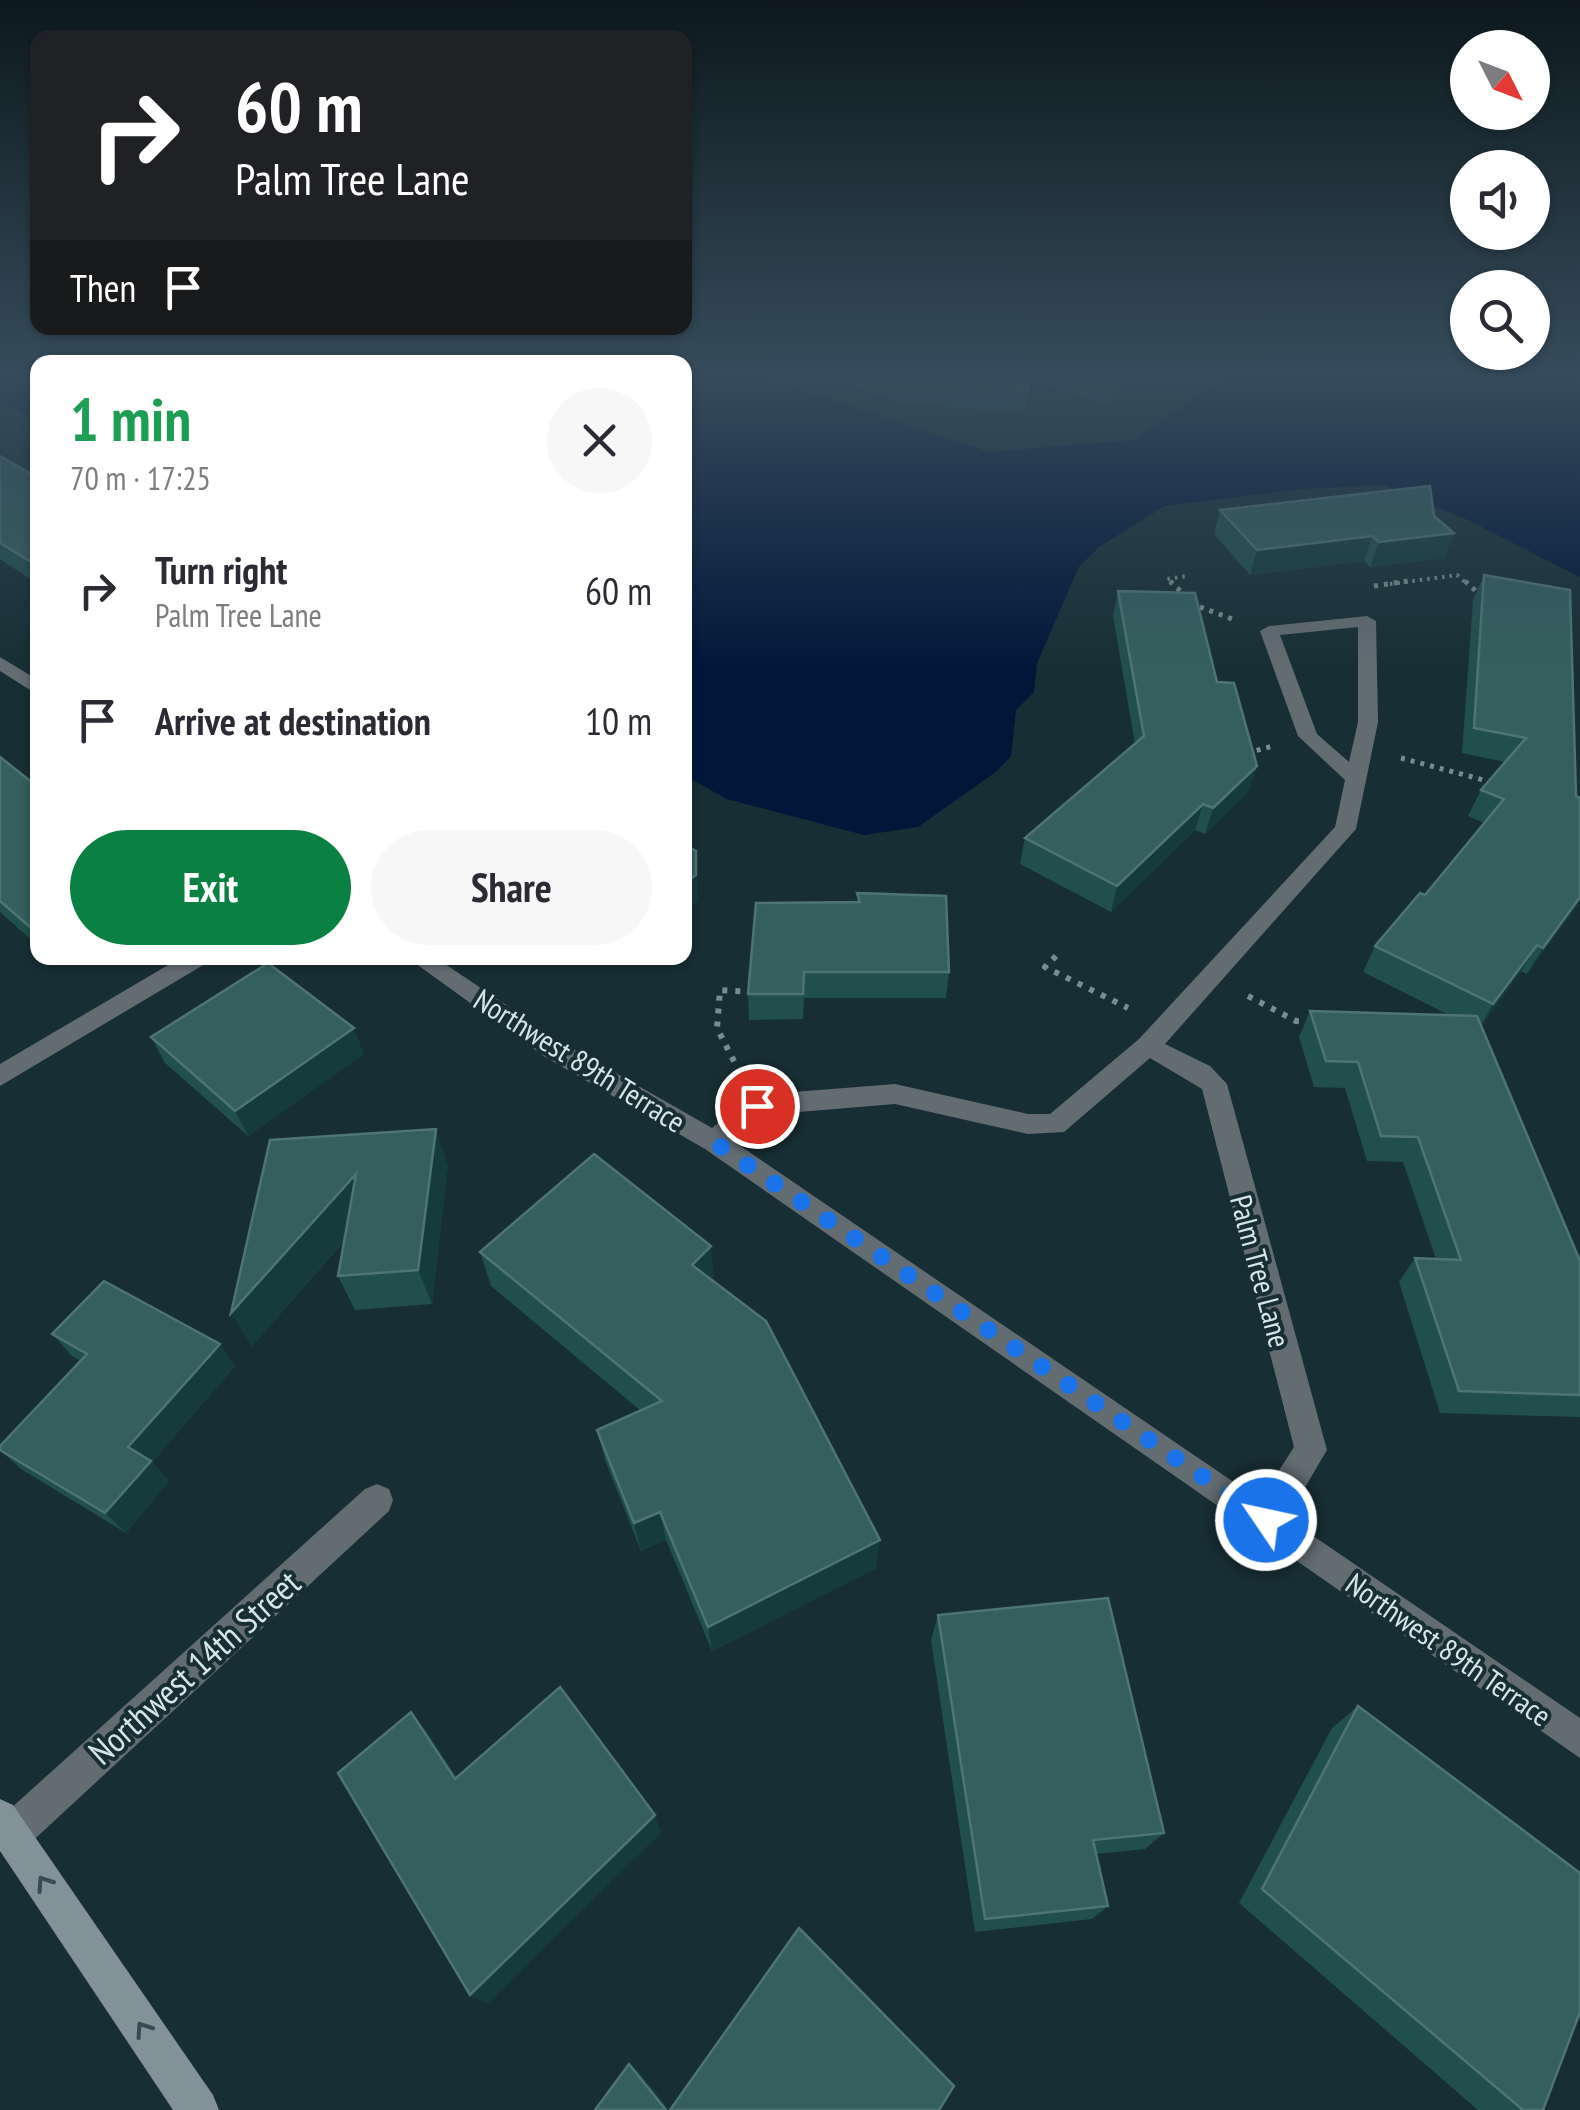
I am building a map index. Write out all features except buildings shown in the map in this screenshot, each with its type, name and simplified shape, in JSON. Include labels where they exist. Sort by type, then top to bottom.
[{"type":"main road","points":[[6,1826],[198,2110]]},
{"type":"street","points":[[714,1142],[757,1106],[895,1094],[1028,1124],[1055,1125],[1157,1036],[1345,829],[1368,722],[1367,621],[1269,632],[1308,736],[1354,778]]},
{"type":"street","points":[[0,663],[30,684]]},
{"type":"street","points":[[0,1076],[186,965]]},
{"type":"street","name":"Northwest 89th Terrace","points":[[430,965],[554,1050],[714,1142],[1580,1740]]},
{"type":"street","name":"Palm Tree Lane","points":[[1157,1036],[1214,1084],[1310,1450],[1266,1520]]},
{"type":"street","name":"Northwest 14th Street","points":[[6,1826],[377,1500]]},
{"type":"path","points":[[1367,621],[1395,605],[1374,586],[1457,575],[1478,590],[1478,601]]},
{"type":"path","points":[[1188,576],[1167,579],[1195,605],[1269,632]]},
{"type":"path","points":[[1234,752],[1250,753],[1308,736]]},
{"type":"path","points":[[1361,749],[1448,768],[1510,788]]},
{"type":"path","points":[[1056,956],[1044,967],[1157,1036]]},
{"type":"path","points":[[1211,976],[1296,1021],[1316,1022]]},
{"type":"path","points":[[751,992],[720,990],[717,1028],[757,1106]]},
{"type":"water","points":[[692,474],[1580,474],[1580,577],[1468,520],[1383,485],[1302,489],[1165,506],[1099,547],[1079,567],[1037,663],[1034,692],[1016,710],[1011,756],[997,771],[918,827],[864,835],[727,799],[692,780]]},
{"type":"route","points":[[757,1106],[714,1142],[1266,1520]]}]
